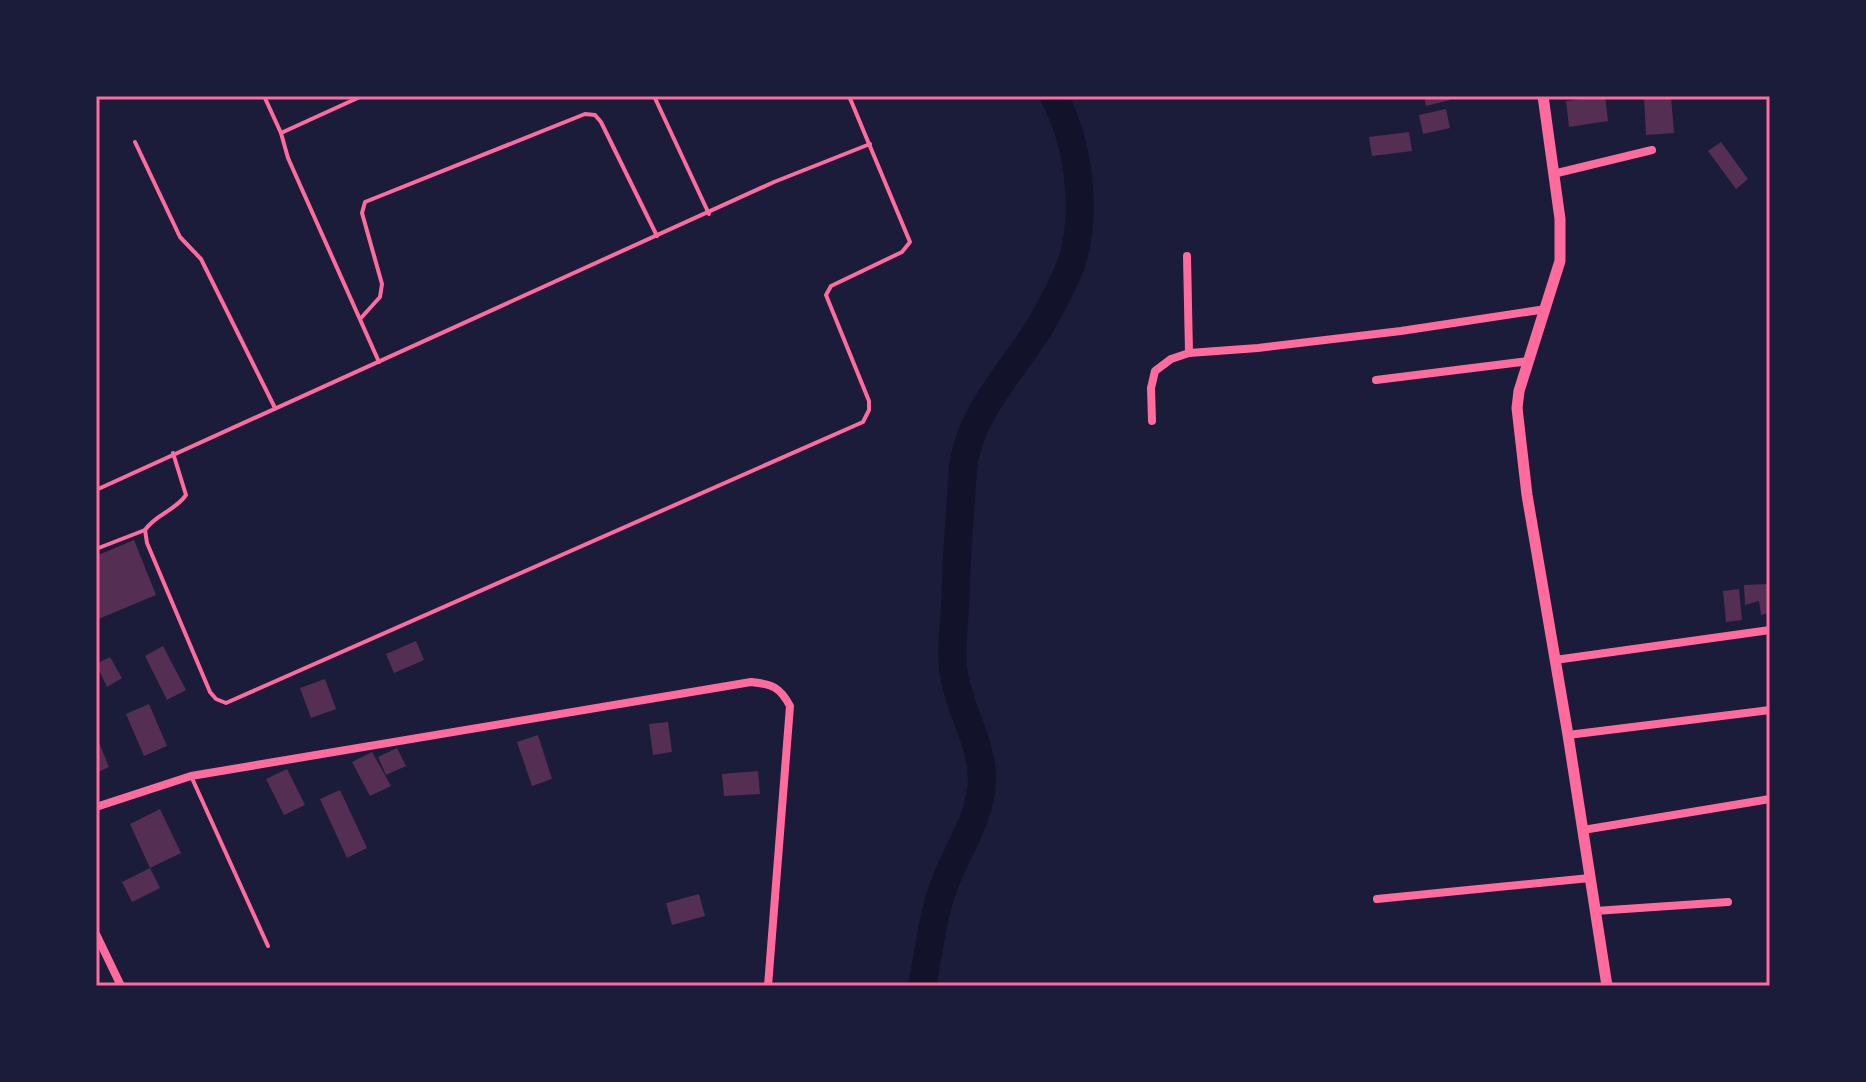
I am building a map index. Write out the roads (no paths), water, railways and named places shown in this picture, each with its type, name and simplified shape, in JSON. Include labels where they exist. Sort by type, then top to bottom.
[{"type":"street","points":[[1543,96],[1560,219],[1560,261],[1517,408],[1519,437],[1607,986]]},
{"type":"street","points":[[1553,174],[1652,150]]},
{"type":"street","points":[[1187,256],[1189,353]]},
{"type":"street","points":[[1152,421],[1151,388],[1155,371],[1171,359],[1189,353],[1386,333],[1546,309]]},
{"type":"street","points":[[1376,380],[1529,361]]},
{"type":"street","points":[[1555,660],[1770,630]]},
{"type":"street","points":[[96,807],[191,776],[751,682],[771,684],[782,690],[790,706],[768,986]]},
{"type":"street","points":[[1568,735],[1770,710]]},
{"type":"street","points":[[1583,830],[1770,799]]},
{"type":"street","points":[[1377,899],[1590,878]]},
{"type":"street","points":[[1595,911],[1728,902]]},
{"type":"street","points":[[96,934],[121,986]]},
{"type":"lane","points":[[264,96],[281,133],[288,158],[379,362]]},
{"type":"lane","points":[[281,133],[362,96]]},
{"type":"lane","points":[[654,96],[709,214]]},
{"type":"lane","points":[[145,530],[147,543],[210,692],[226,703],[863,422],[869,410],[869,401],[826,295],[831,286],[902,252],[910,242],[849,96]]},
{"type":"lane","points":[[361,318],[380,297],[382,284],[362,213],[365,202],[585,114],[595,115],[601,122],[657,236]]},
{"type":"lane","points":[[135,142],[180,237],[201,259],[275,408]]},
{"type":"lane","points":[[96,490],[774,182],[870,144]]},
{"type":"lane","points":[[96,549],[145,530],[151,522],[178,506],[186,495],[173,453]]},
{"type":"lane","points":[[191,776],[268,946]]},
{"type":"waterway","points":[[922,986],[940,897],[977,810],[982,779],[978,752],[957,687],[952,658],[965,456],[970,438],[987,404],[1058,294],[1077,241],[1078,177],[1069,134],[1054,96]]}]
